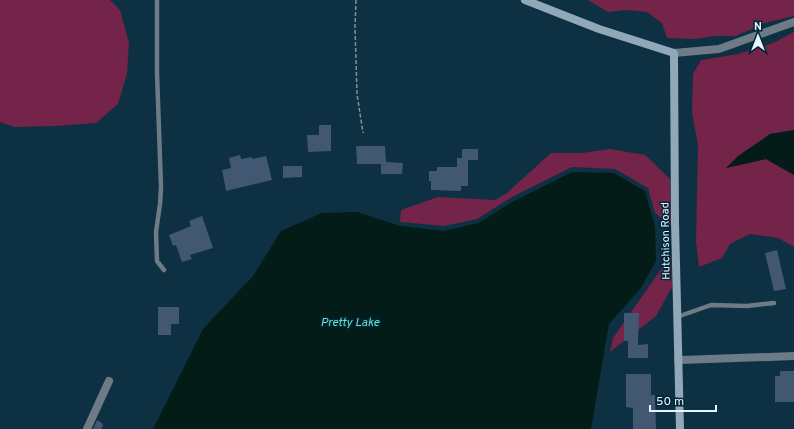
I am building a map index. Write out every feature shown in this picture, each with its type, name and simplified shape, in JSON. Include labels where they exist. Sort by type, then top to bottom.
[{"type":"street","points":[[525,0],[599,29],[674,53],[719,49],[794,22]]},
{"type":"street","name":"Hutchison Road","points":[[674,53],[677,317],[680,429]]},
{"type":"street","points":[[678,359],[794,356]]},
{"type":"street","points":[[87,429],[109,381]]},
{"type":"lane","points":[[157,0],[157,73],[161,193],[156,232],[157,261],[164,270]]},
{"type":"lane","points":[[677,317],[711,305],[747,306],[774,303]]},
{"type":"path","points":[[356,0],[355,27],[357,94],[363,132]]},
{"type":"shaded area","points":[[0,0],[110,0],[120,10],[129,43],[127,74],[118,104],[96,123],[15,127],[0,122]]},
{"type":"shaded area","points":[[588,0],[794,0],[794,16],[765,23],[736,36],[716,36],[695,39],[667,38],[662,23],[647,12],[627,10],[608,12]]},
{"type":"shaded area","points":[[794,32],[794,130],[770,134],[726,168],[766,159],[794,175],[794,247],[778,238],[750,234],[730,244],[722,258],[699,267],[696,242],[698,145],[692,113],[693,74],[701,60],[738,54],[773,43]]},
{"type":"shaded area","points":[[610,149],[645,155],[670,179],[671,225],[655,213],[648,188],[615,169],[572,167],[512,197],[477,219],[444,226],[400,222],[401,210],[438,197],[495,200],[507,193],[551,153],[582,153]]},
{"type":"shaded area","points":[[671,252],[672,287],[656,316],[610,352],[613,338],[671,255]]},
{"type":"water","points":[[794,130],[794,175],[766,159],[726,168],[738,156],[770,134]]},
{"type":"water","name":"Pretty Lake","points":[[572,172],[614,173],[645,191],[655,227],[656,261],[641,288],[609,324],[591,429],[153,429],[203,329],[253,276],[281,231],[322,213],[357,212],[400,226],[444,231],[478,223],[514,201]]},
{"type":"building","points":[[319,125],[331,125],[331,151],[308,152],[307,135],[319,135]]},
{"type":"building","points":[[356,146],[385,146],[386,162],[403,163],[402,174],[381,174],[381,164],[357,164]]},
{"type":"building","points":[[462,149],[478,149],[478,160],[468,160],[468,186],[461,186],[461,191],[431,190],[429,171],[437,171],[437,167],[457,167],[457,158],[462,158]]},
{"type":"building","points":[[240,155],[241,159],[252,157],[252,159],[266,156],[272,180],[226,191],[222,170],[231,168],[229,158]]},
{"type":"building","points":[[283,166],[302,166],[302,177],[283,178]]},
{"type":"building","points":[[202,216],[213,248],[190,255],[192,259],[182,262],[176,245],[173,246],[169,235],[191,226],[189,221]]},
{"type":"building","points":[[777,250],[786,289],[774,291],[765,253]]},
{"type":"building","points":[[158,307],[179,307],[179,324],[171,324],[171,335],[158,335]]},
{"type":"building","points":[[624,313],[639,313],[638,345],[648,344],[648,358],[628,358],[628,341],[624,341]]},
{"type":"building","points":[[780,371],[794,371],[794,402],[775,402],[775,376],[780,376]]},
{"type":"building","points":[[626,374],[651,374],[651,395],[655,395],[656,429],[633,429],[633,408],[626,407]]},
{"type":"building","points":[[97,420],[102,423],[103,426],[101,429],[93,429]]}]
